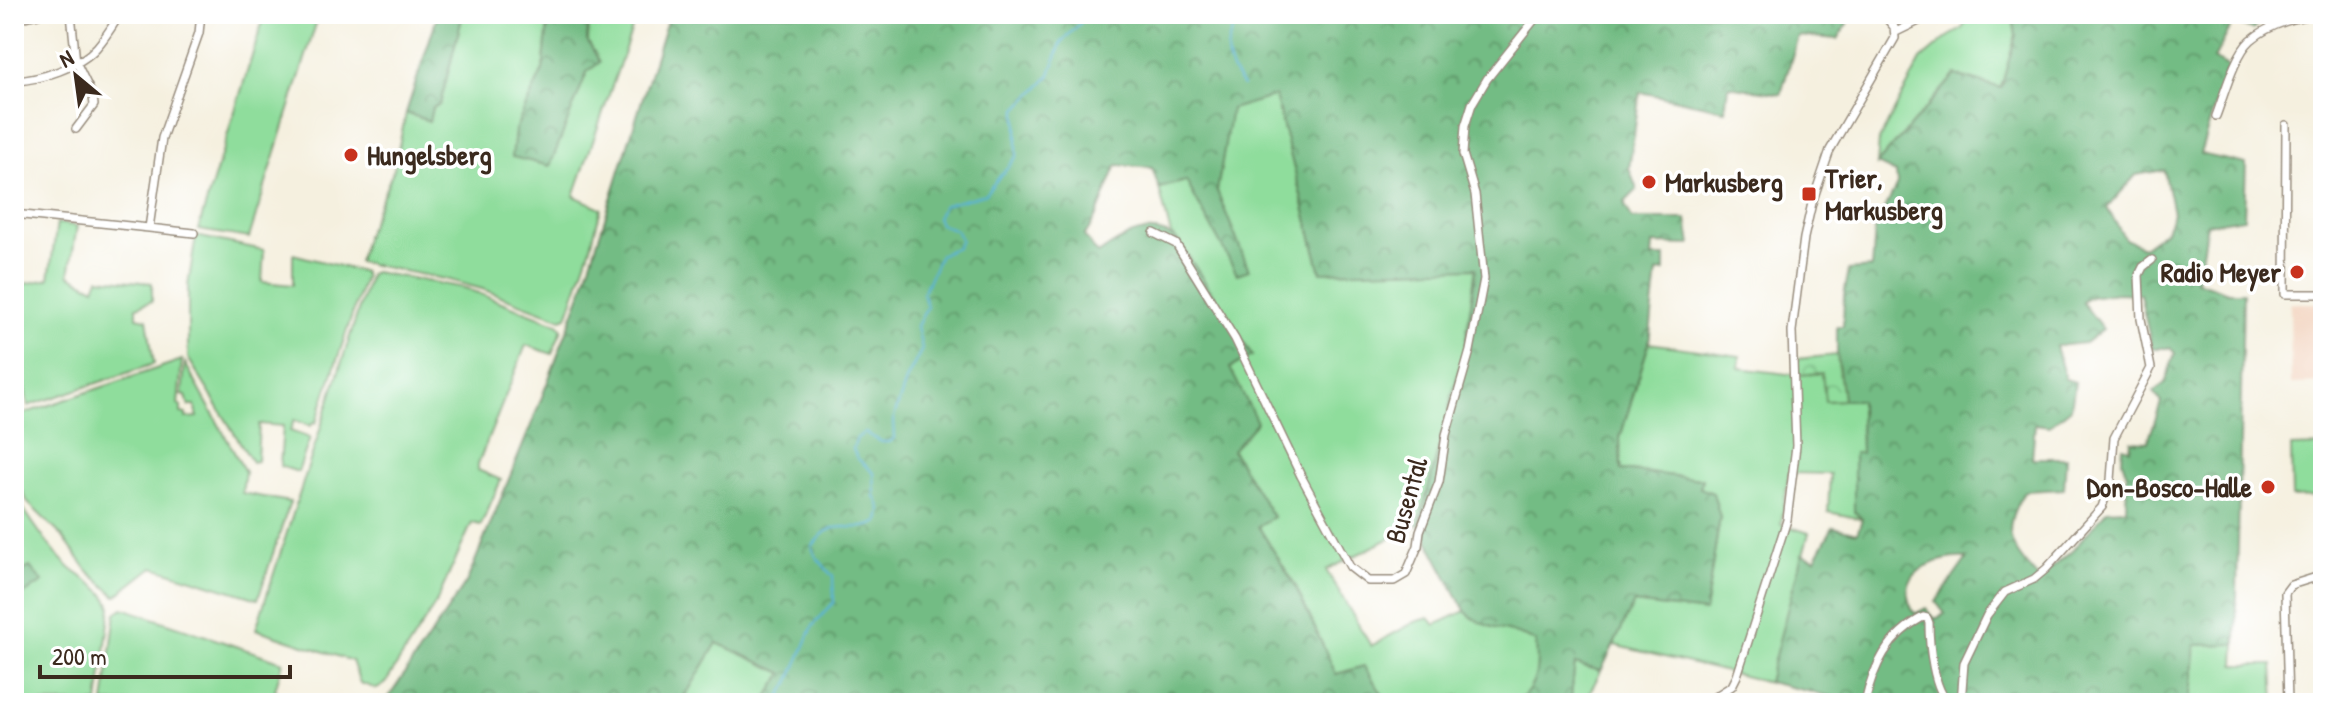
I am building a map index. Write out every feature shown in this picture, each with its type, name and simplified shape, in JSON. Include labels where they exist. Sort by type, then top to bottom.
[{"type":"street","points":[[14,19],[38,14]]},
{"type":"street","points":[[71,14],[76,62],[94,105],[76,129]]},
{"type":"street","points":[[14,81],[28,80],[76,62],[96,49],[120,14]]},
{"type":"street","points":[[149,228],[162,138],[199,33],[201,14]]},
{"type":"street","name":"Busental","points":[[1154,233],[1176,244],[1235,339],[1301,476],[1350,567],[1368,581],[1394,581],[1406,574],[1439,482],[1446,435],[1470,351],[1484,279],[1475,194],[1463,154],[1465,126],[1472,104],[1487,79],[1539,14]]},
{"type":"street","points":[[1883,14],[1896,32]]},
{"type":"street","points":[[1705,703],[1732,686],[1737,676],[1787,520],[1796,446],[1792,331],[1804,238],[1815,192],[1830,150],[1892,46],[1896,32],[1933,14]]},
{"type":"street","points":[[2216,116],[2232,73],[2249,41],[2303,15],[2323,14]]},
{"type":"street","points":[[2286,125],[2285,294],[2323,294]]},
{"type":"street","points":[[14,214],[194,233]]},
{"type":"street","points":[[1961,703],[1964,663],[1987,615],[2005,592],[2034,579],[2046,569],[2102,507],[2107,496],[2114,438],[2151,368],[2141,319],[2139,275],[2152,260]]},
{"type":"street","points":[[2288,703],[2287,588],[2323,575]]},
{"type":"street","points":[[1865,703],[1872,674],[1882,653],[1923,617],[1929,623],[1937,683],[1944,700],[1950,703]]},
{"type":"street","points":[[1640,703],[1648,700],[1669,703]]},
{"type":"shaded area","points":[[2290,303],[2323,303],[2323,383],[2291,384]]},
{"type":"green space","points":[[265,14],[319,14],[249,238],[198,230]]},
{"type":"green space","points":[[438,14],[463,14],[440,104],[432,108],[429,121],[406,113]]},
{"type":"green space","points":[[463,14],[552,14],[543,70],[515,130],[549,165],[587,72],[589,14],[637,14],[574,196],[601,208],[567,317],[562,319],[482,289],[358,262],[394,169],[406,113],[429,121],[432,108],[440,104]]},
{"type":"green space","points":[[552,14],[589,14],[587,40],[600,62],[587,72],[550,166],[512,157],[515,130],[543,70]]},
{"type":"green space","points":[[669,14],[1853,14],[1838,39],[1798,36],[1781,94],[1728,86],[1725,110],[1640,92],[1629,168],[1637,190],[1624,203],[1632,219],[1687,219],[1691,245],[1653,244],[1652,257],[1665,257],[1665,271],[1657,272],[1649,343],[1620,438],[1621,470],[1702,479],[1700,488],[1713,493],[1720,517],[1705,612],[1634,603],[1601,671],[1575,664],[1571,697],[1557,703],[1516,703],[1533,683],[1536,642],[1481,623],[1465,611],[1419,524],[1465,347],[1476,268],[1321,272],[1275,96],[1231,109],[1217,191],[1249,270],[1237,274],[1186,181],[1159,188],[1152,168],[1117,165],[1099,211],[1084,236],[1098,254],[1127,236],[1148,231],[1158,231],[1179,242],[1252,356],[1230,368],[1257,422],[1232,450],[1273,517],[1258,526],[1295,585],[1336,674],[1364,666],[1388,703],[764,703],[783,673],[717,643],[681,703],[385,703],[467,581],[582,291]]},
{"type":"green space","points":[[1969,14],[2012,14],[2016,35],[2001,88],[1955,75],[1877,164],[1879,140],[1921,60],[1962,29]]},
{"type":"green space","points":[[2012,14],[2258,14],[2259,24],[2252,30],[2233,22],[2214,59],[2231,69],[2225,72],[2200,154],[2246,164],[2244,218],[2207,224],[2197,281],[2228,292],[2243,292],[2236,644],[2195,645],[2189,703],[1843,703],[1837,698],[1768,682],[1802,554],[1815,559],[1833,527],[1857,533],[1862,519],[1854,511],[1854,453],[1861,453],[1860,400],[1843,400],[1837,326],[1843,326],[1849,270],[1872,268],[1875,230],[1897,184],[1896,173],[1877,164],[1955,75],[2001,88],[2016,35]],"holes":[[[2164,170],[2173,213],[2166,230],[2143,247],[2125,239],[2107,208],[2136,175]],[[2140,294],[2152,348],[2170,348],[2175,353],[2165,383],[2153,392],[2161,402],[2148,442],[2131,441],[2130,449],[2123,447],[2122,460],[2127,475],[2126,509],[2107,510],[2073,550],[2039,579],[2020,557],[2010,528],[2025,491],[2064,489],[2066,458],[2032,458],[2035,424],[2049,426],[2071,408],[2075,382],[2065,379],[2056,346],[2085,343],[2103,329],[2082,302],[2090,297]],[[1967,558],[1936,602],[1945,614],[1935,619],[1926,608],[1915,614],[1909,600],[1908,588],[1912,578],[1930,564]]]},
{"type":"green space","points":[[1275,96],[1321,272],[1476,267],[1465,347],[1419,524],[1326,570],[1371,646],[1415,622],[1429,618],[1435,625],[1465,611],[1490,626],[1536,642],[1539,671],[1526,696],[1516,703],[1488,703],[1458,696],[1430,703],[1388,703],[1336,675],[1295,585],[1258,526],[1273,517],[1231,450],[1230,367],[1252,355],[1179,242],[1171,235],[1159,188],[1186,181],[1237,273],[1248,270],[1217,191],[1230,109]]},
{"type":"green space","points":[[57,223],[77,226],[69,275],[95,288],[99,278],[152,283],[152,301],[137,307],[137,317],[147,319],[154,364],[28,406],[14,334],[19,285],[49,279]]},
{"type":"green space","points":[[196,236],[264,250],[262,282],[293,285],[293,254],[363,272],[365,276],[316,423],[313,422],[311,426],[294,420],[290,431],[310,438],[298,472],[280,466],[283,426],[259,424],[257,461],[252,462],[188,358],[188,286]]},
{"type":"green space","points":[[374,272],[465,288],[558,324],[562,329],[552,354],[526,345],[478,464],[478,470],[501,480],[481,525],[472,523],[436,603],[385,684],[377,689],[360,683],[352,661],[256,629],[370,274]]},
{"type":"green space","points":[[1649,343],[1740,356],[1739,368],[1796,375],[1822,373],[1826,401],[1860,399],[1861,453],[1854,454],[1854,511],[1862,519],[1828,512],[1830,474],[1789,473],[1781,524],[1809,533],[1768,682],[1614,645],[1633,603],[1705,612],[1720,517],[1700,488],[1702,479],[1621,470],[1620,438]]},
{"type":"green space","points":[[1837,355],[1843,400],[1825,401],[1822,373],[1796,375],[1796,359]]},
{"type":"green space","points":[[182,360],[178,405],[181,406],[181,413],[186,414],[186,418],[198,417],[195,406],[189,406],[186,396],[182,395],[185,363],[245,472],[242,493],[290,502],[258,599],[153,567],[116,596],[88,571],[62,536],[28,503],[14,474],[14,417]]},
{"type":"green space","points":[[2323,446],[2323,496],[2292,497],[2291,447]]},
{"type":"green space","points":[[14,492],[56,553],[71,569],[100,590],[111,607],[98,703],[14,703],[14,600],[42,582],[30,568],[14,575]]},
{"type":"green space","points":[[30,567],[43,582],[14,600],[14,575]]},
{"type":"green space","points":[[123,608],[283,662],[275,690],[278,692],[278,703],[104,703],[116,613]]},
{"type":"green space","points":[[717,642],[783,673],[764,703],[681,703]]},
{"type":"green space","points":[[2195,644],[2236,644],[2235,665],[2273,665],[2275,703],[2189,703]]},
{"type":"green space","points":[[1575,663],[1601,671],[1590,692],[1599,703],[1557,703],[1571,697]]},
{"type":"waterway","points":[[776,703],[789,683],[813,626],[834,602],[833,577],[812,547],[828,530],[869,526],[879,522],[881,509],[875,496],[874,473],[857,458],[853,449],[857,438],[865,433],[882,442],[890,442],[894,438],[893,420],[907,378],[922,349],[917,326],[927,307],[923,293],[940,255],[957,247],[961,240],[956,230],[940,224],[937,217],[944,205],[985,194],[1017,156],[1017,109],[1049,77],[1061,43],[1089,14]]},
{"type":"waterway","points":[[1240,14],[1227,51],[1231,67],[1243,86]]},
{"type":"place","name":"Hungelsberg","points":[[351,155]]},
{"type":"place","name":"Markusberg","points":[[1649,182]]},
{"type":"place","name":"Trier, Markusberg","points":[[1809,194]]},
{"type":"place","name":"Radio Meyer","points":[[2297,272]]},
{"type":"place","name":"Don-Bosco-Halle","points":[[2268,487]]}]
